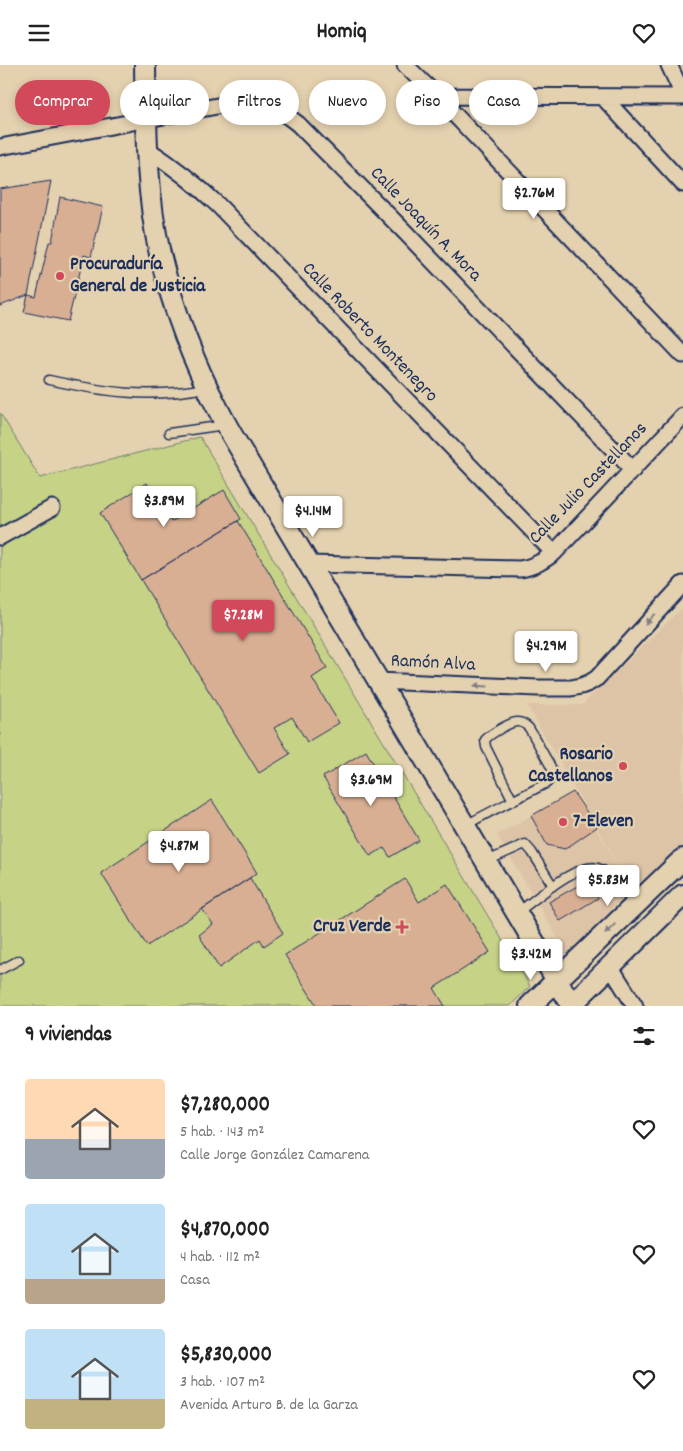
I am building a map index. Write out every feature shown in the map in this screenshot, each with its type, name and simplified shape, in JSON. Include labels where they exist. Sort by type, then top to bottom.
[{"type":"street","points":[[145,65],[145,80]]},
{"type":"street","points":[[405,65],[420,80]]},
{"type":"street","points":[[459,96],[683,96],[669,65]]},
{"type":"street","points":[[603,97],[683,185]]},
{"type":"street","name":"Calle Joaquín A. Mora","points":[[209,107],[232,103],[268,105],[283,112],[298,124],[405,232],[633,470]]},
{"type":"street","points":[[459,119],[683,355]]},
{"type":"street","points":[[0,147],[120,124]]},
{"type":"street","points":[[146,125],[151,200],[160,254],[176,311],[207,388],[245,457],[570,1005],[683,895]]},
{"type":"street","name":"Calle Roberto Montenegro","points":[[148,149],[174,166],[218,205],[554,553]]},
{"type":"street","name":"Calle Julio Castellanos","points":[[308,564],[520,569],[532,567],[554,553],[683,417]]},
{"type":"street","points":[[0,537],[52,508]]},
{"type":"street","name":"Ramón Alva","points":[[377,681],[538,689],[581,686],[597,677],[683,583]]},
{"type":"street","points":[[530,1006],[683,859]]},
{"type":"street","points":[[610,966],[635,1006]]},
{"type":"lane","points":[[49,380],[123,393],[142,394],[184,392],[207,388]]},
{"type":"lane","points":[[169,433],[227,425]]},
{"type":"lane","points":[[464,826],[513,801],[547,783],[552,779],[551,767],[529,728],[524,723],[519,722],[514,722],[491,734],[485,740],[486,747],[513,801]]},
{"type":"lane","points":[[486,862],[525,844],[553,886]]},
{"type":"lane","points":[[516,913],[553,886],[589,866],[600,868],[612,877],[635,905]]},
{"type":"lane","points":[[0,970],[19,960]]},
{"type":"shaded area","name":"Rosario Castellanos","points":[[683,607],[683,846],[569,957],[497,835],[573,792],[621,870],[527,705],[582,705]]},
{"type":"green space","points":[[0,413],[40,478],[200,437],[530,986],[510,1006],[0,1006]]},
{"type":"building","points":[[51,181],[28,295],[0,306],[0,189]]},
{"type":"building","name":"Procuraduría General de Justicia","points":[[60,197],[103,207],[91,257],[84,255],[68,321],[24,312],[28,295],[36,297],[49,242],[52,242]]},
{"type":"building","points":[[147,483],[171,522],[224,490],[241,519],[141,580],[100,513]]},
{"type":"building","points":[[238,521],[327,668],[312,678],[339,723],[307,742],[292,717],[274,728],[290,754],[259,773],[141,580]]},
{"type":"building","points":[[366,751],[419,840],[390,857],[384,848],[370,856],[323,777]]},
{"type":"building","name":"7-Eleven","points":[[573,792],[597,827],[565,849],[547,845],[531,816]]},
{"type":"building","points":[[212,800],[257,873],[147,946],[101,873]]},
{"type":"building","points":[[250,878],[283,933],[264,946],[260,939],[219,968],[199,935],[213,924],[202,909]]},
{"type":"building","name":"Cruz Verde","points":[[405,879],[419,902],[447,884],[490,952],[434,988],[445,1006],[317,1006],[285,955]]},
{"type":"building","points":[[588,880],[598,898],[560,921],[549,902]]},
{"type":"place","name":"Procuraduría General de Justicia","points":[[60,276]]},
{"type":"place","name":"Rosario Castellanos","points":[[623,766]]},
{"type":"place","name":"7-Eleven","points":[[563,822]]},
{"type":"place","name":"Cruz Verde","points":[[402,927]]}]
